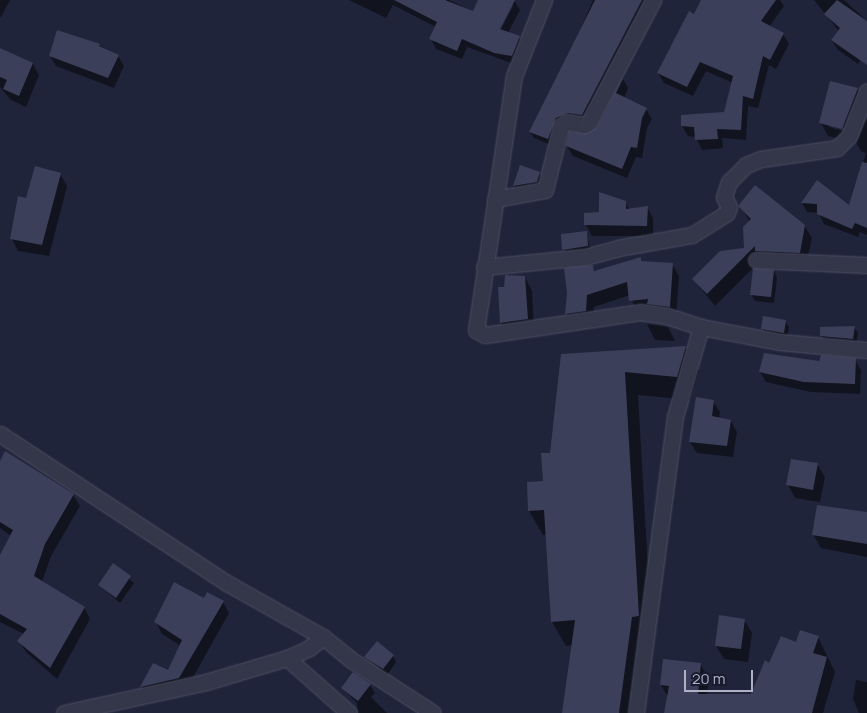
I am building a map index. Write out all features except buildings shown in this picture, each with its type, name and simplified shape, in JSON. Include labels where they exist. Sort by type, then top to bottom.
[{"type":"street","points":[[544,0],[514,76],[476,330],[485,335],[640,312],[667,316],[701,327],[780,342],[867,350]]},
{"type":"street","points":[[495,199],[545,190],[561,126],[567,122],[584,125],[589,122],[653,0]]},
{"type":"street","points":[[484,267],[585,257],[618,248],[692,235],[727,213],[729,207],[724,197],[729,182],[746,165],[761,159],[836,148],[849,136],[867,91]]},
{"type":"street","points":[[756,260],[867,265]]},
{"type":"street","points":[[636,713],[675,417],[701,327]]},
{"type":"street","points":[[0,434],[227,583],[323,637],[352,661],[433,713]]},
{"type":"street","points":[[64,713],[206,682],[287,658],[309,648],[323,637]]},
{"type":"street","points":[[287,658],[349,713]]}]
